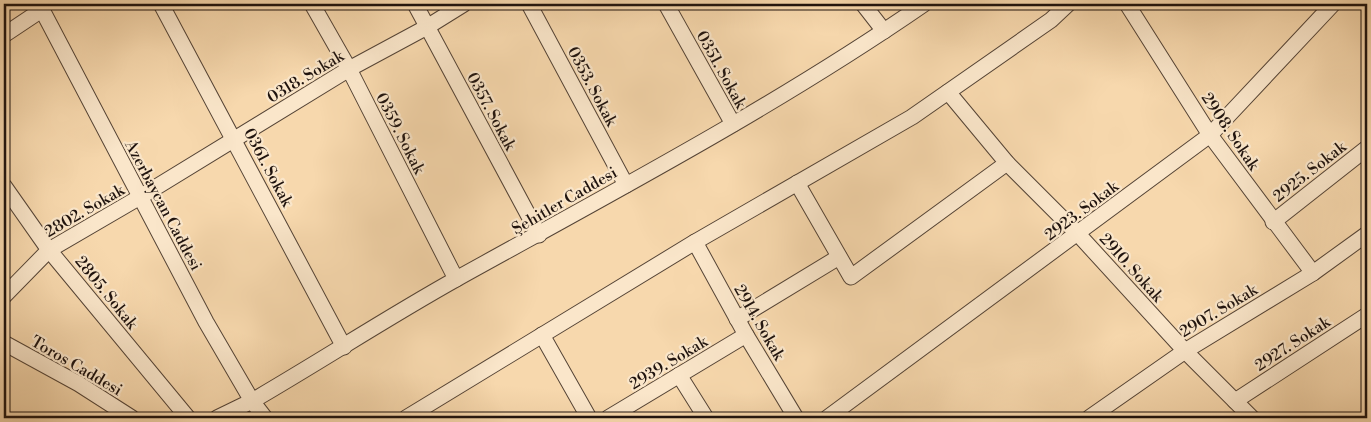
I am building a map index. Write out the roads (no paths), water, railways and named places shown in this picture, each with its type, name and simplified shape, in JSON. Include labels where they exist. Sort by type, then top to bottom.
[{"type":"street","name":"0361. Sokak","points":[[161,4],[235,139],[344,347]]},
{"type":"street","name":"0359. Sokak","points":[[312,4],[349,69],[456,279]]},
{"type":"street","name":"0357. Sokak","points":[[415,4],[539,235]]},
{"type":"street","name":"0318. Sokak","points":[[140,197],[349,69],[427,27],[464,4]]},
{"type":"street","name":"0353. Sokak","points":[[529,4],[626,185]]},
{"type":"street","name":"0351. Sokak","points":[[666,4],[733,124]]},
{"type":"street","points":[[863,4],[884,31]]},
{"type":"street","name":"Şehitler Caddesi","points":[[217,418],[252,401],[456,279],[539,235],[733,124],[884,31],[924,4]]},
{"type":"street","points":[[406,418],[695,242],[912,117],[1051,20],[1068,4]]},
{"type":"street","name":"2908. Sokak","points":[[1127,4],[1210,135],[1273,222],[1313,273]]},
{"type":"street","name":"2923. Sokak","points":[[827,418],[1210,135],[1333,4]]},
{"type":"street","points":[[5,31],[41,6]]},
{"type":"street","name":"Azerbaycan Caddesi","points":[[41,6],[206,322],[252,401],[265,418]]},
{"type":"street","name":"2910. Sokak","points":[[948,92],[1007,163],[1078,234],[1184,351],[1252,418]]},
{"type":"street","name":"2925. Sokak","points":[[1273,222],[1367,148]]},
{"type":"street","points":[[797,183],[851,277],[1007,163]]},
{"type":"street","name":"2805. Sokak","points":[[4,186],[50,250],[188,418]]},
{"type":"street","name":"2802. Sokak","points":[[4,296],[50,250],[140,197]]},
{"type":"street","name":"2907. Sokak","points":[[1089,418],[1184,351],[1313,273],[1367,234]]},
{"type":"street","name":"2914. Sokak","points":[[695,242],[746,335],[796,418]]},
{"type":"street","points":[[737,319],[839,257]]},
{"type":"street","name":"2927. Sokak","points":[[1235,401],[1367,315]]},
{"type":"street","name":"2939. Sokak","points":[[608,418],[746,335]]},
{"type":"street","points":[[542,336],[589,418]]},
{"type":"street","name":"Toros Caddesi","points":[[4,343],[79,384],[132,418]]},
{"type":"street","points":[[679,375],[706,418]]}]
